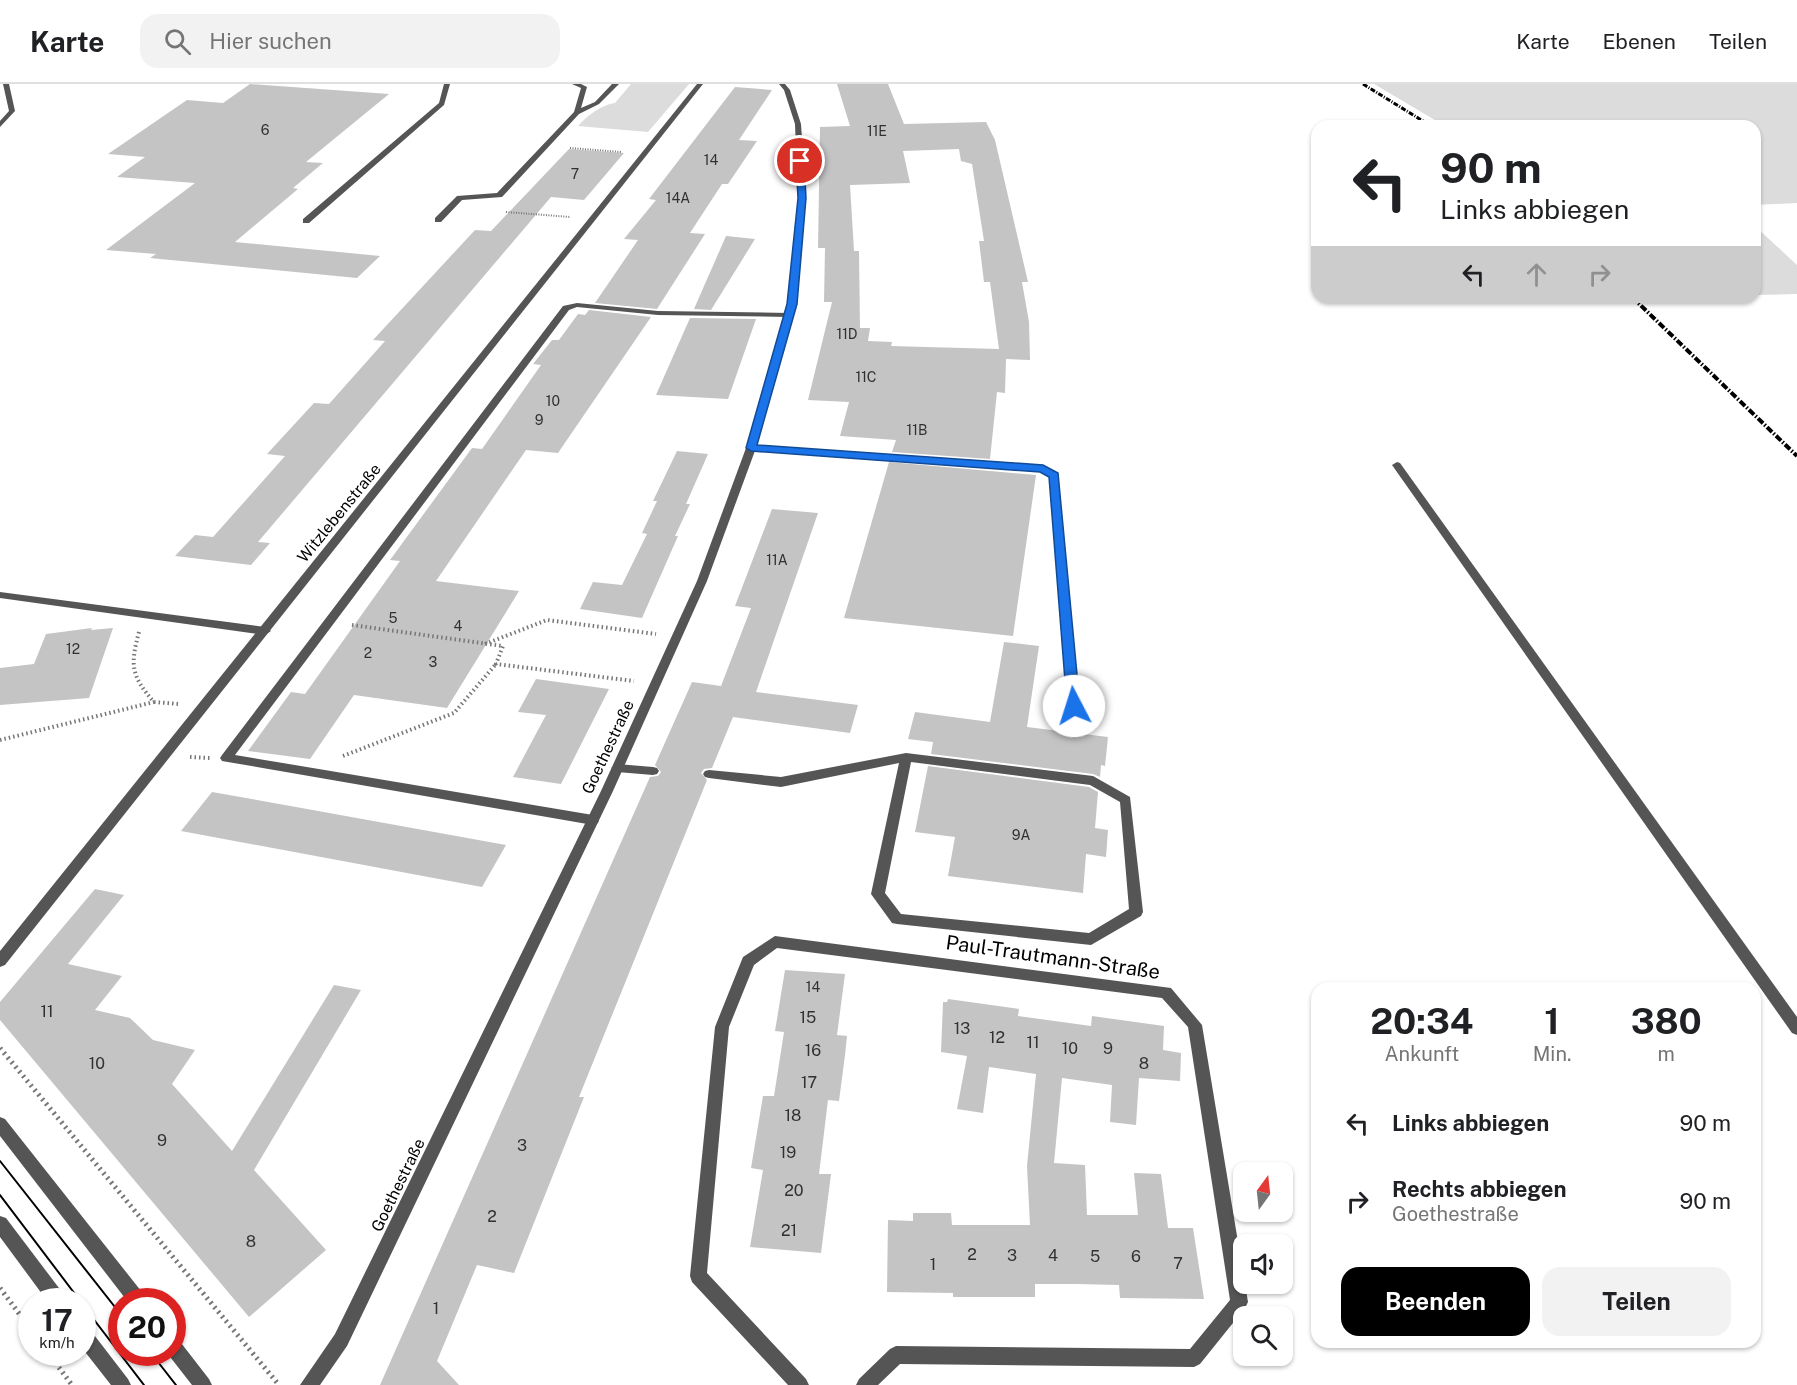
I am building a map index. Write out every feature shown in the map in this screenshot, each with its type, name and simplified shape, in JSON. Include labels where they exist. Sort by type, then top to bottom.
[{"type":"street","points":[[0,125],[12,111],[6,84]]},
{"type":"street","points":[[306,221],[442,104],[447,84]]},
{"type":"street","points":[[575,84],[584,87],[577,113]]},
{"type":"street","points":[[438,220],[460,198],[499,195],[577,113],[597,103],[616,84]]},
{"type":"street","name":"Witzlebenstraße","points":[[0,961],[700,84]]},
{"type":"street","name":"Goethestraße","points":[[309,1385],[341,1340],[593,820],[702,581],[751,448],[789,315],[802,198],[798,124],[787,90],[782,84]]},
{"type":"street","points":[[0,104],[10,102]]},
{"type":"street","points":[[593,820],[226,758],[566,308],[577,305],[658,313],[789,315]]},
{"type":"street","points":[[751,448],[1043,468],[1054,476],[1074,706]]},
{"type":"street","points":[[1397,465],[1797,1029]]},
{"type":"street","points":[[0,595],[265,630]]},
{"type":"street","points":[[710,774],[781,782],[906,758],[1093,781],[1126,800],[1136,912],[1092,939],[897,919],[878,894],[906,758]]},
{"type":"street","points":[[617,768],[653,771]]},
{"type":"street","name":"Paul-Trautmann-Straße","points":[[800,1385],[698,1276],[722,1027],[748,962],[775,942],[1166,992],[1195,1025],[1239,1302],[1194,1358],[896,1356],[865,1385]]},
{"type":"street","points":[[0,1124],[128,1288]]},
{"type":"street","points":[[0,1224],[48,1288]]},
{"type":"street","points":[[96,1351],[122,1385]]},
{"type":"street","points":[[186,1364],[203,1385]]},
{"type":"path","points":[[546,146],[644,154]]},
{"type":"path","points":[[498,211],[592,219]]},
{"type":"path","points":[[143,614],[130,663],[140,687],[154,702]]},
{"type":"path","points":[[485,644],[547,620],[677,636]]},
{"type":"path","points":[[303,772],[454,713],[496,664],[503,646],[328,622]]},
{"type":"path","points":[[496,664],[656,683]]},
{"type":"path","points":[[0,740],[154,702],[204,707]]},
{"type":"path","points":[[164,756],[226,758]]},
{"type":"path","points":[[0,1048],[279,1385]]},
{"type":"path","points":[[0,1288],[18,1312]]},
{"type":"path","points":[[58,1366],[72,1385]]},
{"type":"shaded area","points":[[631,84],[689,84],[648,132],[578,126],[595,111],[615,103]]},
{"type":"shaded area","points":[[1374,84],[1797,84],[1797,203],[1761,205],[1761,120],[1435,120]]},
{"type":"shaded area","points":[[1761,232],[1797,265],[1797,294],[1761,295]]},
{"type":"building","points":[[250,84],[389,94],[306,162],[323,163],[293,188],[298,189],[235,242],[380,256],[357,278],[150,258],[156,254],[106,250],[195,183],[117,177],[145,157],[108,154],[187,100],[223,103]]},
{"type":"building","points":[[837,84],[888,84],[904,124],[986,122],[995,140],[1028,282],[1022,282],[1029,322],[1030,360],[1006,359],[1005,393],[997,392],[990,459],[892,452],[896,440],[840,436],[849,402],[808,400],[832,302],[824,302],[825,248],[818,248],[820,127],[850,126]],"holes":[[[959,149],[961,161],[972,164],[984,241],[979,241],[984,282],[990,282],[999,349],[891,346],[892,342],[868,341],[870,328],[860,328],[859,251],[854,251],[850,185],[910,183],[903,151]]]},
{"type":"building","points":[[735,87],[772,90],[739,140],[757,141],[728,184],[722,184],[690,233],[705,234],[657,309],[595,303],[638,240],[624,239],[656,200],[649,199]]},
{"type":"building","points":[[569,149],[624,153],[584,200],[551,197],[258,542],[270,543],[251,565],[175,556],[195,535],[213,537],[285,456],[267,454],[314,403],[329,404],[385,341],[373,340],[475,230],[491,231]]},
{"type":"building","points":[[726,236],[755,239],[711,310],[694,309]]},
{"type":"building","points":[[589,310],[651,317],[558,453],[526,450],[436,581],[519,591],[447,708],[354,695],[310,759],[248,751],[291,692],[305,694],[400,561],[390,560],[472,448],[482,449],[541,365],[533,364],[552,340],[559,340],[578,314],[585,315]]},
{"type":"building","points":[[690,318],[756,319],[728,399],[656,395]]},
{"type":"building","points":[[677,451],[708,454],[686,504],[690,504],[675,536],[678,536],[642,618],[580,609],[593,582],[622,585],[647,534],[642,533],[657,501],[653,501]]},
{"type":"building","points":[[889,462],[1036,475],[1013,636],[844,618]]},
{"type":"building","points":[[772,509],[818,513],[756,692],[858,705],[850,733],[733,717],[712,768],[704,769],[701,773],[707,780],[579,1097],[584,1097],[514,1273],[477,1265],[437,1361],[459,1385],[380,1385],[650,777],[658,776],[661,772],[655,765],[692,682],[721,686],[751,608],[735,606]]},
{"type":"building","points":[[92,628],[91,630],[113,628],[89,698],[0,705],[0,668],[34,664],[46,634]]},
{"type":"building","points":[[1004,642],[1039,646],[1027,727],[1108,737],[1105,766],[1101,765],[1100,777],[1093,774],[931,754],[933,742],[908,739],[915,712],[990,722]]},
{"type":"building","points":[[536,679],[609,689],[561,784],[513,777],[546,715],[518,712]]},
{"type":"building","points":[[928,766],[1089,787],[1098,792],[1095,828],[1108,830],[1106,857],[1086,854],[1083,893],[948,876],[955,837],[915,832]]},
{"type":"building","points":[[212,792],[506,845],[482,887],[181,831]]},
{"type":"building","points":[[95,889],[124,895],[68,964],[122,976],[95,1010],[130,1018],[153,1040],[195,1050],[172,1084],[232,1151],[334,985],[361,990],[254,1170],[326,1250],[249,1317],[0,1020],[0,1002]]},
{"type":"building","points":[[785,970],[845,974],[837,1035],[847,1036],[845,1055],[839,1101],[828,1100],[819,1174],[831,1174],[821,1253],[750,1247],[763,1170],[751,1168],[763,1096],[774,1096],[784,1032],[775,1031]]},
{"type":"building","points":[[948,999],[1019,1009],[1018,1016],[1091,1026],[1092,1016],[1164,1026],[1163,1050],[1181,1053],[1180,1081],[1139,1078],[1136,1125],[1110,1122],[1112,1085],[1062,1078],[1054,1163],[1085,1165],[1087,1215],[1138,1215],[1134,1173],[1161,1174],[1168,1228],[1193,1228],[1204,1299],[1120,1298],[1119,1285],[1077,1284],[1035,1284],[1035,1297],[953,1297],[953,1293],[887,1292],[888,1220],[913,1221],[913,1213],[951,1213],[952,1225],[1030,1225],[1027,1166],[1036,1074],[989,1067],[983,1113],[957,1109],[967,1056],[941,1052],[943,1002],[947,1002]]},
{"type":"tram line","points":[[0,1161],[108,1298]]},
{"type":"tram line","points":[[0,1195],[70,1288]]},
{"type":"tram line","points":[[96,1322],[144,1385]]},
{"type":"tram line","points":[[161,1366],[176,1385]]},
{"type":"railway","points":[[1363,84],[1421,120]]},
{"type":"railway","points":[[1638,303],[1797,456]]},
{"type":"route","points":[[800,161],[802,198],[792,304],[751,448],[1043,468],[1054,476],[1074,706]]}]
